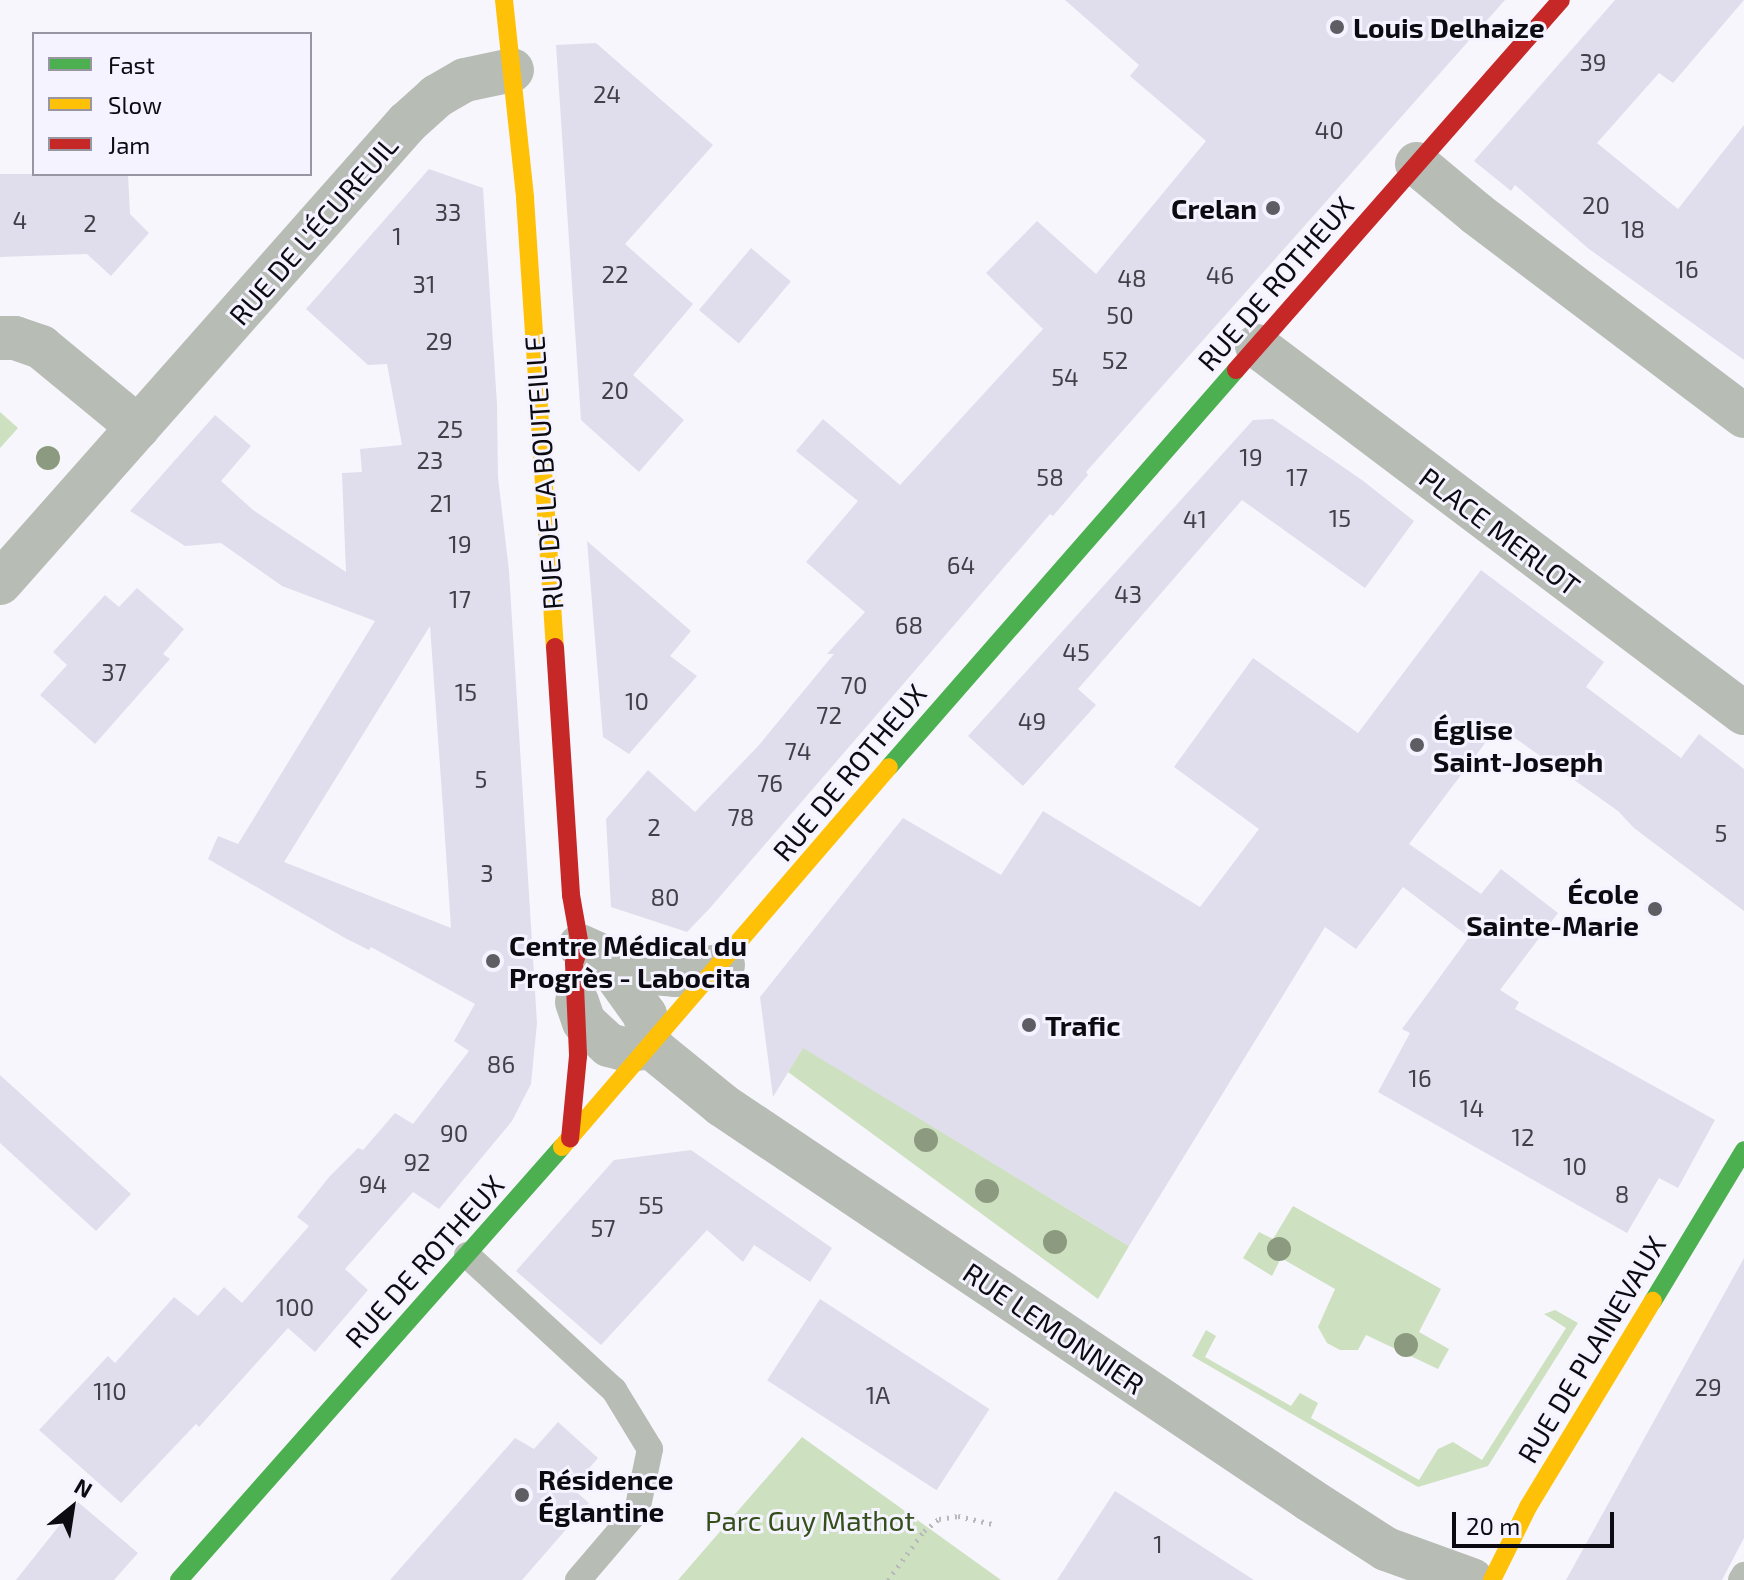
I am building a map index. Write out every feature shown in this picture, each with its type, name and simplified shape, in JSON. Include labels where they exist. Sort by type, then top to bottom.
[{"type":"street","name":"RUE DE LA BOUTEILLE","points":[[504,0],[525,198],[571,895],[592,952],[645,1015],[651,1047],[628,1050],[609,1045],[584,1022],[577,1002]]},
{"type":"street","name":"RUE DE ROTHEUX","points":[[179,1580],[723,965],[950,696],[1561,0]]},
{"type":"street","name":"RUE DE L'ÉCUREUIL","points":[[0,583],[407,123],[437,96],[465,80],[512,70]]},
{"type":"street","points":[[1417,164],[1477,214],[1744,416]]},
{"type":"street","points":[[0,338],[15,338],[41,347],[138,427]]},
{"type":"street","name":"PLACE MERLOT","points":[[1257,346],[1744,713]]},
{"type":"street","name":"RUE DE LA BOUTEILLE","points":[[570,1139],[578,1056],[574,963],[592,952]]},
{"type":"street","points":[[592,952],[653,973],[675,975],[723,965]]},
{"type":"street","name":"RUE LEMONNIER","points":[[651,1047],[722,1105],[1348,1525],[1412,1562],[1472,1580]]},
{"type":"street","name":"RUE DE PLAINEVAUX","points":[[1492,1580],[1528,1507],[1744,1150]]},
{"type":"lane","points":[[467,1255],[614,1390],[650,1449],[637,1511],[578,1580]]},
{"type":"lane","points":[[1741,1580],[1744,1575]]},
{"type":"path","points":[[888,1580],[924,1531],[939,1519],[958,1516],[996,1525]]},
{"type":"green space","points":[[0,412],[18,428],[0,448]]},
{"type":"green space","points":[[803,1047],[1129,1246],[1098,1299],[788,1072]]},
{"type":"green space","points":[[1293,1206],[1441,1289],[1419,1332],[1449,1349],[1438,1369],[1366,1335],[1358,1350],[1340,1350],[1327,1343],[1318,1327],[1335,1289],[1281,1258],[1272,1276],[1243,1258],[1259,1232],[1273,1239]]},
{"type":"green space","points":[[1555,1310],[1578,1323],[1488,1466],[1418,1487],[1192,1356],[1206,1330],[1216,1336],[1205,1357],[1291,1406],[1300,1393],[1318,1403],[1311,1418],[1419,1480],[1438,1449],[1453,1442],[1482,1460],[1566,1328],[1544,1314]]},
{"type":"green space","name":"Parc Guy Mathot","points":[[802,1437],[923,1524],[1001,1580],[678,1580]]},
{"type":"building","points":[[1065,0],[1505,0],[1086,472],[1088,475],[1053,516],[1050,514],[687,932],[611,907],[606,819],[648,770],[695,812],[759,745],[834,654],[827,654],[865,612],[806,562],[858,501],[796,451],[823,419],[900,485],[1043,329],[986,273],[1037,221],[1096,274],[1206,141],[1130,76],[1139,65]]},
{"type":"building","points":[[1615,0],[1744,0],[1673,83],[1659,73],[1597,143],[1678,209],[1744,125],[1744,360],[1589,249],[1515,185],[1511,191],[1474,161]]},
{"type":"building","points":[[596,43],[713,145],[625,244],[693,304],[633,375],[684,420],[639,472],[581,420],[556,45]]},
{"type":"building","points":[[429,169],[483,188],[497,404],[498,477],[509,571],[537,1023],[531,1084],[512,1121],[439,1209],[413,1192],[345,1269],[368,1290],[315,1352],[288,1328],[199,1427],[196,1424],[121,1503],[39,1430],[108,1356],[115,1363],[174,1297],[198,1316],[224,1287],[242,1303],[309,1226],[297,1217],[330,1176],[358,1148],[363,1150],[395,1113],[413,1124],[469,1051],[454,1041],[475,1004],[371,947],[369,950],[345,938],[208,859],[218,836],[238,844],[375,621],[282,586],[221,543],[185,546],[130,511],[215,415],[251,446],[221,481],[253,510],[346,572],[342,473],[362,472],[360,449],[402,445],[387,364],[368,365],[306,309]],"holes":[[[430,626],[451,928],[284,862]]]},
{"type":"building","points":[[0,174],[128,176],[130,214],[149,233],[111,276],[87,254],[0,257]]},
{"type":"building","points":[[751,248],[791,281],[739,343],[699,310]]},
{"type":"building","points":[[1273,419],[1362,480],[1414,521],[1365,588],[1242,500],[1078,689],[1096,705],[1023,786],[968,736],[1253,420]]},
{"type":"building","points":[[587,541],[691,631],[670,656],[697,676],[629,754],[603,737]]},
{"type":"building","points":[[1481,570],[1604,662],[1586,687],[1681,758],[1699,734],[1744,769],[1744,911],[1634,828],[1618,811],[1498,726],[1409,844],[1481,894],[1501,869],[1558,913],[1500,990],[1519,1002],[1515,1009],[1715,1120],[1678,1188],[1659,1178],[1627,1233],[1378,1092],[1410,1033],[1402,1029],[1469,937],[1403,887],[1356,949],[1325,927],[1129,1246],[803,1048],[773,1097],[760,997],[903,818],[1001,875],[1043,811],[1200,907],[1259,829],[1174,767],[1253,658],[1358,733]]},
{"type":"building","points":[[137,588],[184,629],[163,654],[170,659],[95,744],[40,695],[67,665],[53,652],[105,595],[119,607]]},
{"type":"building","points":[[0,1075],[131,1194],[96,1231],[0,1143]]},
{"type":"building","points":[[691,1150],[832,1248],[810,1282],[754,1245],[743,1262],[707,1230],[601,1345],[516,1271],[614,1160]]},
{"type":"building","points":[[1744,1258],[1744,1538],[1722,1580],[1566,1580]]},
{"type":"building","points":[[820,1299],[989,1409],[937,1490],[767,1380]]},
{"type":"building","name":"Résidence Églantine","points":[[558,1422],[598,1458],[572,1488],[589,1503],[522,1580],[390,1580],[515,1438],[534,1449]]},
{"type":"building","points":[[1115,1491],[1142,1508],[1254,1580],[1057,1580]]},
{"type":"building","points":[[78,1502],[138,1553],[114,1580],[16,1580]]},
{"type":"traffic: fast","points":[[889,767],[1236,370]]},
{"type":"traffic: fast","points":[[179,1580],[562,1147]]},
{"type":"traffic: fast","points":[[1653,1301],[1744,1150]]},
{"type":"traffic: slow","points":[[504,0],[525,198],[555,647]]},
{"type":"traffic: slow","points":[[562,1147],[889,767]]},
{"type":"traffic: slow","points":[[1492,1580],[1528,1507],[1653,1301]]},
{"type":"traffic: jam","points":[[1236,370],[1561,0]]},
{"type":"traffic: jam","points":[[555,647],[571,895],[580,946],[574,963],[578,1056],[570,1139]]},
{"type":"place","name":"Louis Delhaize","points":[[1337,27]]},
{"type":"place","name":"Crelan","points":[[1273,208]]},
{"type":"place","name":"Église Saint-Joseph","points":[[1417,745]]},
{"type":"place","name":"École Sainte-Marie","points":[[1655,909]]},
{"type":"place","name":"Centre Médical du Progrès - Labocita","points":[[493,961]]},
{"type":"place","name":"Trafic","points":[[1029,1025]]},
{"type":"place","name":"Résidence Églantine","points":[[522,1495]]}]
